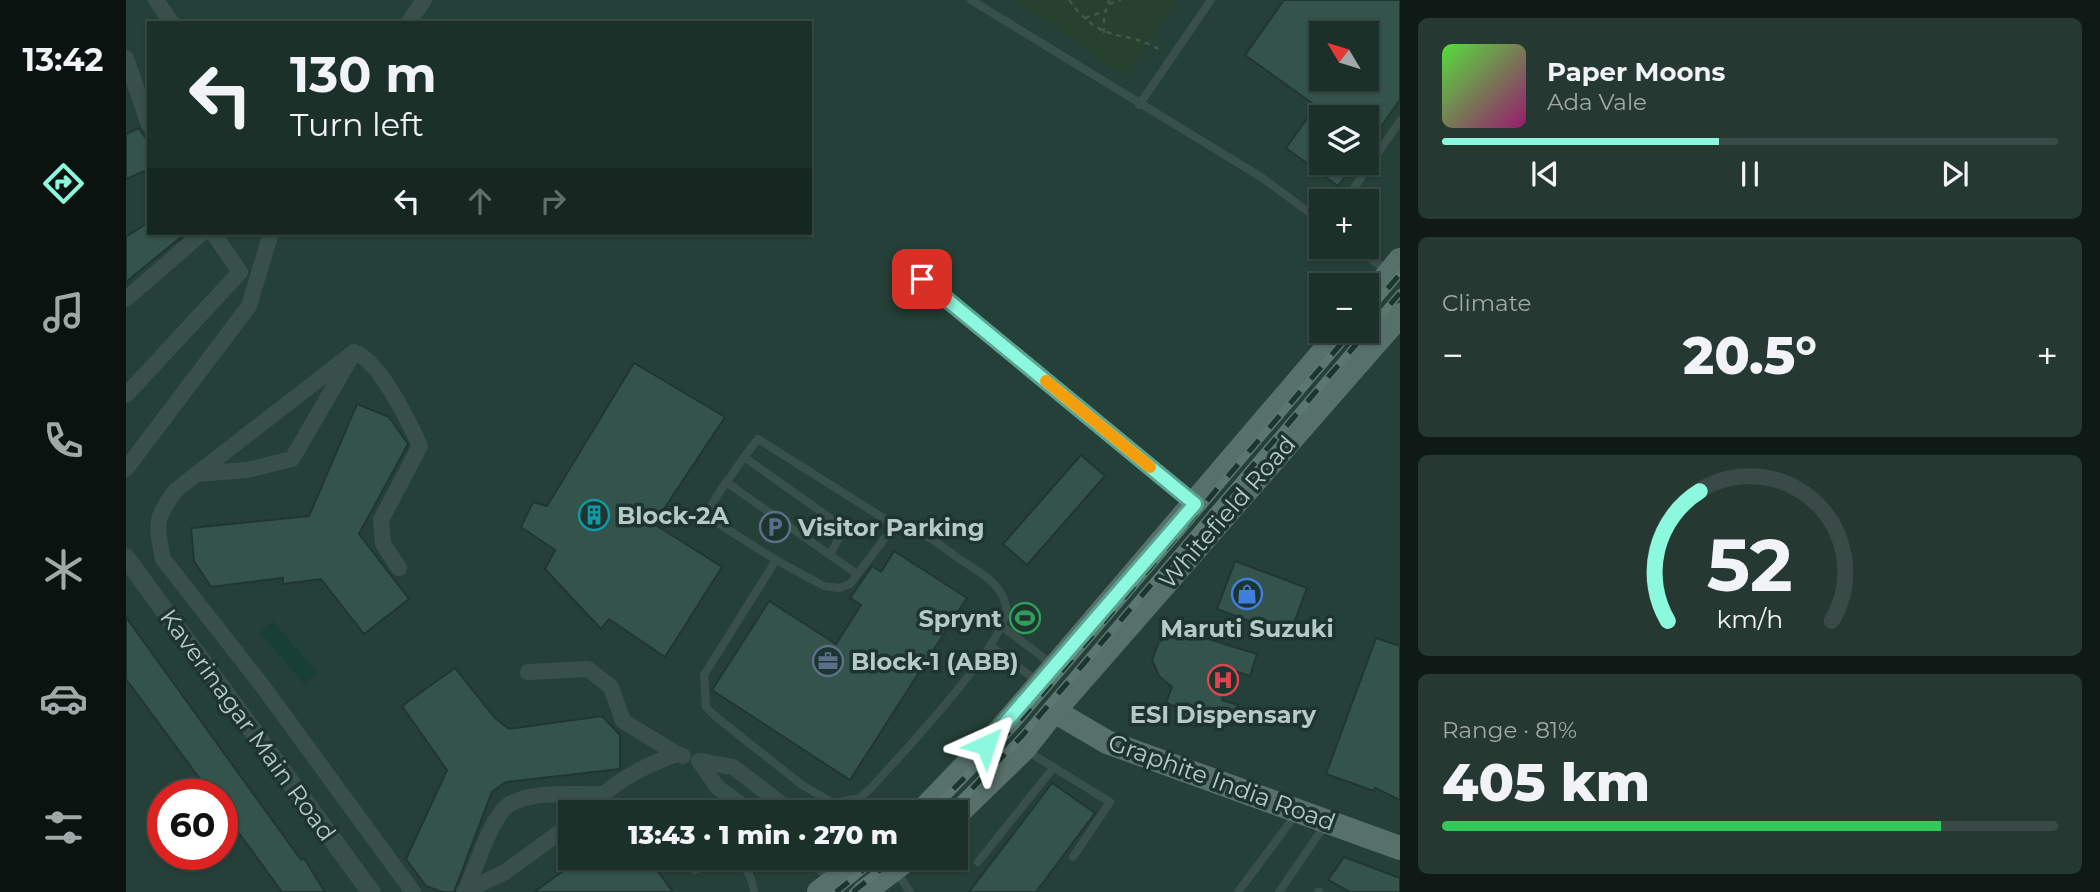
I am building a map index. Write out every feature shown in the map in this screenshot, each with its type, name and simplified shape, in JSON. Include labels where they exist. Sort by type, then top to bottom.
[{"type":"main road","points":[[1379,285],[1395,266]]},
{"type":"main road","name":"Whitefield Road","points":[[1054,711],[1400,315]]},
{"type":"main road","name":"Whitefield Road","points":[[933,800],[1195,504],[1331,343]]},
{"type":"main road","points":[[968,803],[1024,749],[1054,711]]},
{"type":"main road","name":"Graphite India Road","points":[[1054,711],[1107,742],[1400,848]]},
{"type":"main road","points":[[951,782],[959,800]]},
{"type":"main road","points":[[827,886],[846,870]]},
{"type":"main road","points":[[864,892],[892,870]]},
{"type":"street","points":[[409,21],[425,0]]},
{"type":"street","points":[[161,2],[171,21]]},
{"type":"street","points":[[126,58],[147,119]]},
{"type":"street","points":[[126,299],[200,235]]},
{"type":"street","points":[[126,395],[240,272],[214,235]]},
{"type":"street","points":[[126,469],[249,306],[270,235]]},
{"type":"street","points":[[194,474],[247,470],[292,459],[354,352]]},
{"type":"street","points":[[354,352],[194,474],[176,490],[158,514],[163,559],[264,688],[412,892]]},
{"type":"street","points":[[354,352],[369,360],[410,425],[420,446],[381,520],[383,544],[399,568]]},
{"type":"street","name":"Kaverinagar Main Road","points":[[126,558],[371,892]]},
{"type":"street","points":[[528,672],[587,669],[611,687],[623,721],[677,754],[733,767],[776,800]]},
{"type":"street","points":[[596,800],[641,767],[677,754]]},
{"type":"street","points":[[699,761],[718,788],[734,800]]},
{"type":"street","points":[[465,891],[491,831],[508,805],[530,797],[601,794]]},
{"type":"street","points":[[465,891],[505,873],[558,834]]},
{"type":"street","points":[[819,870],[827,886]]},
{"type":"lane","points":[[971,0],[1139,105],[1261,177],[1309,212]]},
{"type":"lane","points":[[1139,105],[1211,0]]},
{"type":"lane","points":[[1353,189],[1400,121]]},
{"type":"lane","points":[[1379,258],[1395,266]]},
{"type":"lane","points":[[922,279],[1195,504]]},
{"type":"lane","points":[[776,560],[704,675],[706,707],[802,785],[833,803],[860,798],[966,679],[1003,627],[1006,607],[995,584],[927,538],[899,528],[764,440],[755,440],[705,515],[776,560],[830,588],[850,584],[885,538],[899,528]]},
{"type":"lane","points":[[744,457],[844,528],[830,555]]},
{"type":"lane","points":[[726,483],[857,574]]},
{"type":"lane","points":[[1003,627],[1046,674]]},
{"type":"lane","points":[[990,645],[1046,674]]},
{"type":"lane","points":[[1024,749],[1110,803],[1073,857]]},
{"type":"lane","points":[[978,862],[1054,767]]},
{"type":"lane","points":[[1238,892],[1298,812]]},
{"type":"lane","points":[[1279,892],[1327,821]]},
{"type":"lane","points":[[747,870],[754,892]]},
{"type":"lane","points":[[903,870],[910,892]]},
{"type":"path","points":[[1069,0],[1084,19],[1104,33],[1153,45],[1171,58]]},
{"type":"path","points":[[1104,33],[1105,11],[1109,2],[1121,0]]},
{"type":"path","points":[[1084,19],[1105,11]]},
{"type":"shaded area","points":[[1017,0],[1178,0],[1125,76]]},
{"type":"shaded area","points":[[273,621],[317,673],[304,684],[260,632]]},
{"type":"building","points":[[1284,0],[1400,0],[1400,100],[1379,129],[1379,105],[1315,105],[1245,55]]},
{"type":"building","points":[[1309,116],[1309,165],[1286,148]]},
{"type":"building","points":[[139,128],[147,141],[147,170],[126,179],[126,134]]},
{"type":"building","points":[[1323,175],[1346,175],[1338,186]]},
{"type":"building","points":[[147,223],[147,235],[184,235],[126,282],[126,237]]},
{"type":"building","name":"Block-2A","points":[[634,363],[725,417],[654,524],[722,567],[665,657],[609,619],[601,629],[545,569],[555,550],[521,527],[533,502],[547,506]]},
{"type":"building","points":[[357,404],[389,417],[408,444],[359,534],[409,599],[364,634],[321,579],[283,584],[283,578],[211,587],[194,561],[191,528],[309,516]]},
{"type":"building","points":[[1081,455],[1105,476],[1027,565],[1003,544]]},
{"type":"building","name":"Block-1 (ABB)","points":[[894,551],[967,598],[850,780],[712,690],[769,601],[836,644],[861,605],[850,598],[872,566],[881,572]]},
{"type":"building","points":[[1235,561],[1307,588],[1289,636],[1217,609]]},
{"type":"building","points":[[126,617],[301,860],[304,858],[325,892],[282,892],[238,832],[238,779],[200,779],[126,679]]},
{"type":"building","points":[[1175,633],[1189,633],[1257,654],[1250,676],[1232,670],[1222,700],[1238,705],[1232,726],[1200,716],[1196,727],[1178,721],[1182,709],[1166,703],[1172,687],[1159,676],[1152,660],[1159,642]]},
{"type":"building","points":[[1376,638],[1400,646],[1400,800],[1375,788],[1374,791],[1326,774]]},
{"type":"building","points":[[455,668],[495,718],[509,729],[602,716],[620,735],[620,769],[506,782],[492,792],[454,892],[442,892],[426,886],[406,859],[447,770],[402,706]]},
{"type":"building","points":[[1052,783],[1095,813],[1036,892],[969,892]]},
{"type":"building","points":[[1344,857],[1400,878],[1400,892],[1350,892],[1328,880]]},
{"type":"building","points":[[564,870],[657,870],[673,892],[534,892]]},
{"type":"railway","points":[[1379,299],[1400,274]]},
{"type":"railway","points":[[961,800],[1022,736],[1400,293]]},
{"type":"railway","points":[[943,800],[1013,728],[1342,343]]},
{"type":"railway","points":[[836,892],[863,870]]},
{"type":"railway","points":[[853,892],[880,870]]},
{"type":"slow traffic","points":[[1046,381],[1150,467]]},
{"type":"place","name":"Block-2A","points":[[594,515]]},
{"type":"place","name":"Visitor Parking","points":[[775,527]]},
{"type":"place","name":"Maruti Suzuki","points":[[1247,594]]},
{"type":"place","name":"Sprynt","points":[[1025,618]]},
{"type":"place","name":"Block-1 (ABB)","points":[[828,661]]},
{"type":"place","name":"ESI Dispensary","points":[[1223,680]]},
{"type":"route","points":[[922,279],[1195,504],[986,745]]}]
